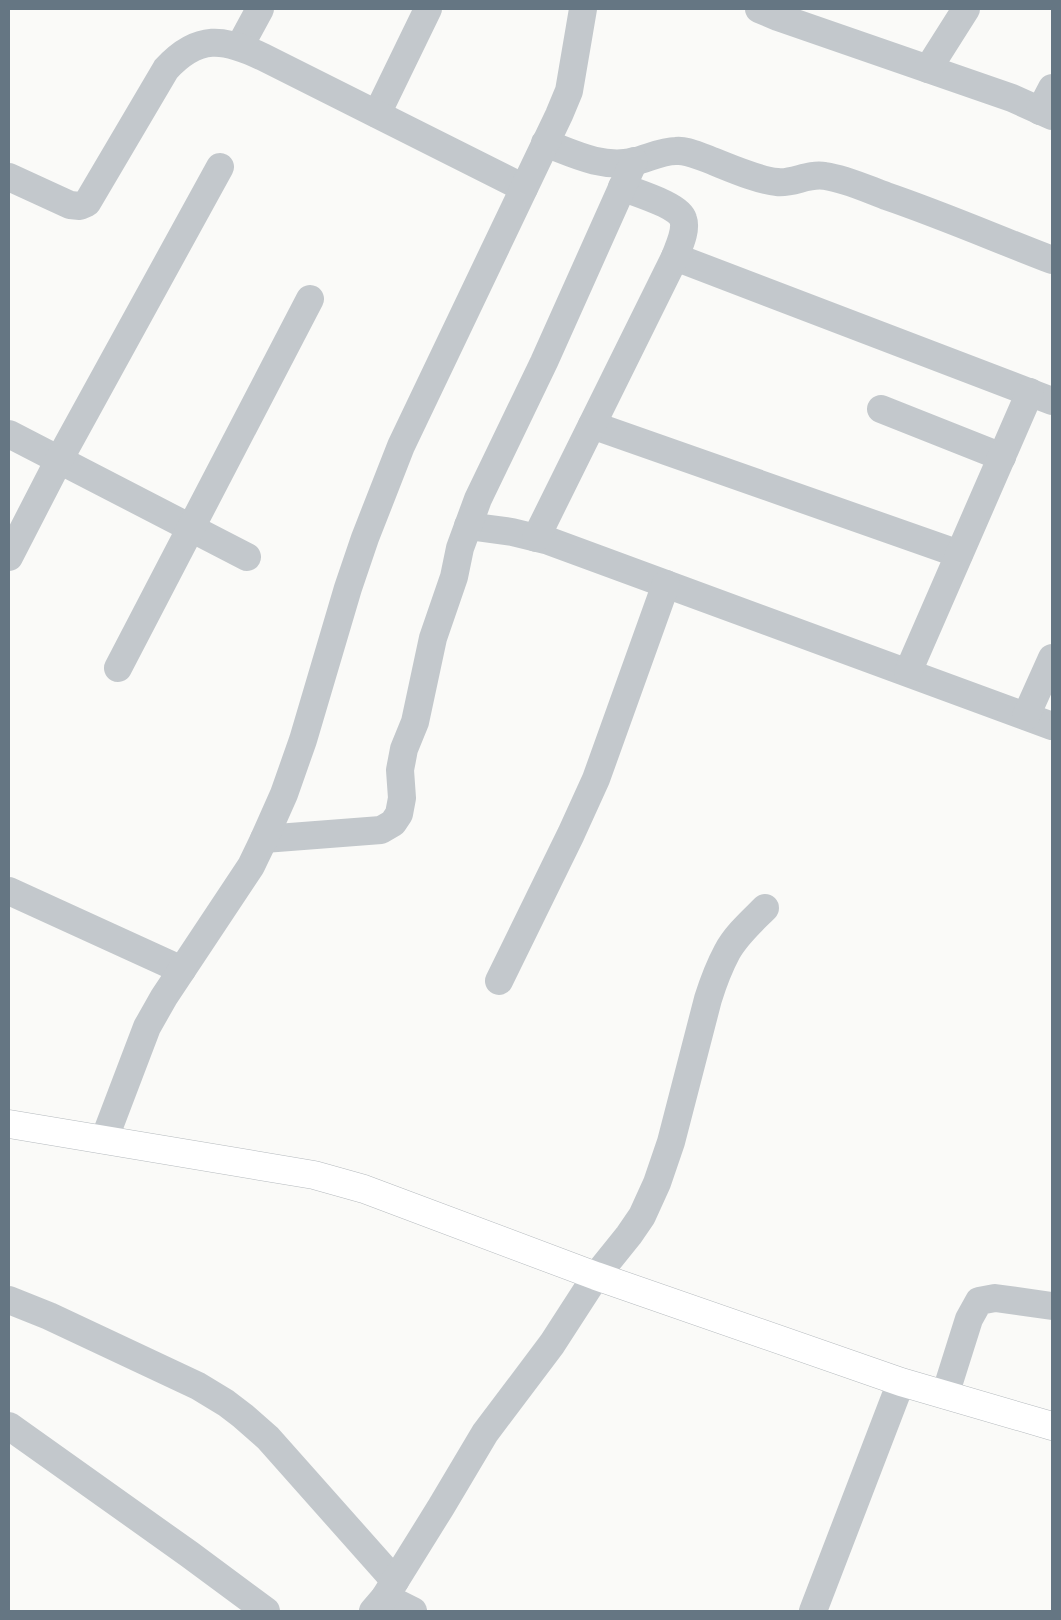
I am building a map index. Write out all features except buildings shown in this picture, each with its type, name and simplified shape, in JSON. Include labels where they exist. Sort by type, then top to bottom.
[{"type":"main road","points":[[9,1124],[314,1175],[364,1189],[596,1276],[902,1382],[1052,1426]]},
{"type":"street","points":[[240,46],[260,9]]},
{"type":"street","points":[[377,114],[428,9]]},
{"type":"street","points":[[104,1140],[147,1027],[164,997],[250,866],[284,794],[300,749],[348,588],[381,494],[401,446],[569,91],[583,9]]},
{"type":"street","points":[[759,9],[1012,98],[1048,105]]},
{"type":"street","points":[[928,69],[966,9]]},
{"type":"street","points":[[9,177],[70,205],[80,206],[87,203],[166,69],[173,61],[194,48],[210,43],[224,42],[240,46],[524,188]]},
{"type":"street","points":[[545,143],[592,162],[619,164],[677,151],[693,154],[764,180],[778,182],[824,175],[904,202],[1052,260]]},
{"type":"street","points":[[264,839],[381,830],[392,823],[399,814],[402,798],[400,770],[404,749],[416,722],[433,638],[454,577],[460,548],[478,499],[544,362],[634,161]]},
{"type":"street","points":[[9,557],[59,460],[220,167]]},
{"type":"street","points":[[536,538],[675,257],[684,230],[684,220],[680,213],[672,207],[622,187]]},
{"type":"street","points":[[675,257],[1041,396],[1002,457],[908,672]]},
{"type":"street","points":[[118,668],[310,299]]},
{"type":"street","points":[[881,409],[1002,457]]},
{"type":"street","points":[[592,425],[959,554]]},
{"type":"street","points":[[9,434],[247,557]]},
{"type":"street","points":[[468,526],[536,538],[1052,726]]},
{"type":"street","points":[[498,981],[572,834],[592,788],[666,584]]},
{"type":"street","points":[[1026,716],[1052,658]]},
{"type":"street","points":[[9,891],[182,970]]},
{"type":"street","points":[[384,1596],[484,1433],[552,1344],[596,1276],[629,1236],[642,1216],[657,1184],[671,1142],[708,999],[727,951],[740,934],[765,908]]},
{"type":"street","points":[[945,1395],[969,1319],[979,1301],[986,1298],[995,1298],[1052,1306]]},
{"type":"street","points":[[9,1300],[49,1316],[198,1386],[238,1412],[268,1438],[384,1596],[413,1611]]},
{"type":"street","points":[[813,1611],[902,1382]]},
{"type":"street","points":[[9,1426],[266,1611]]}]
